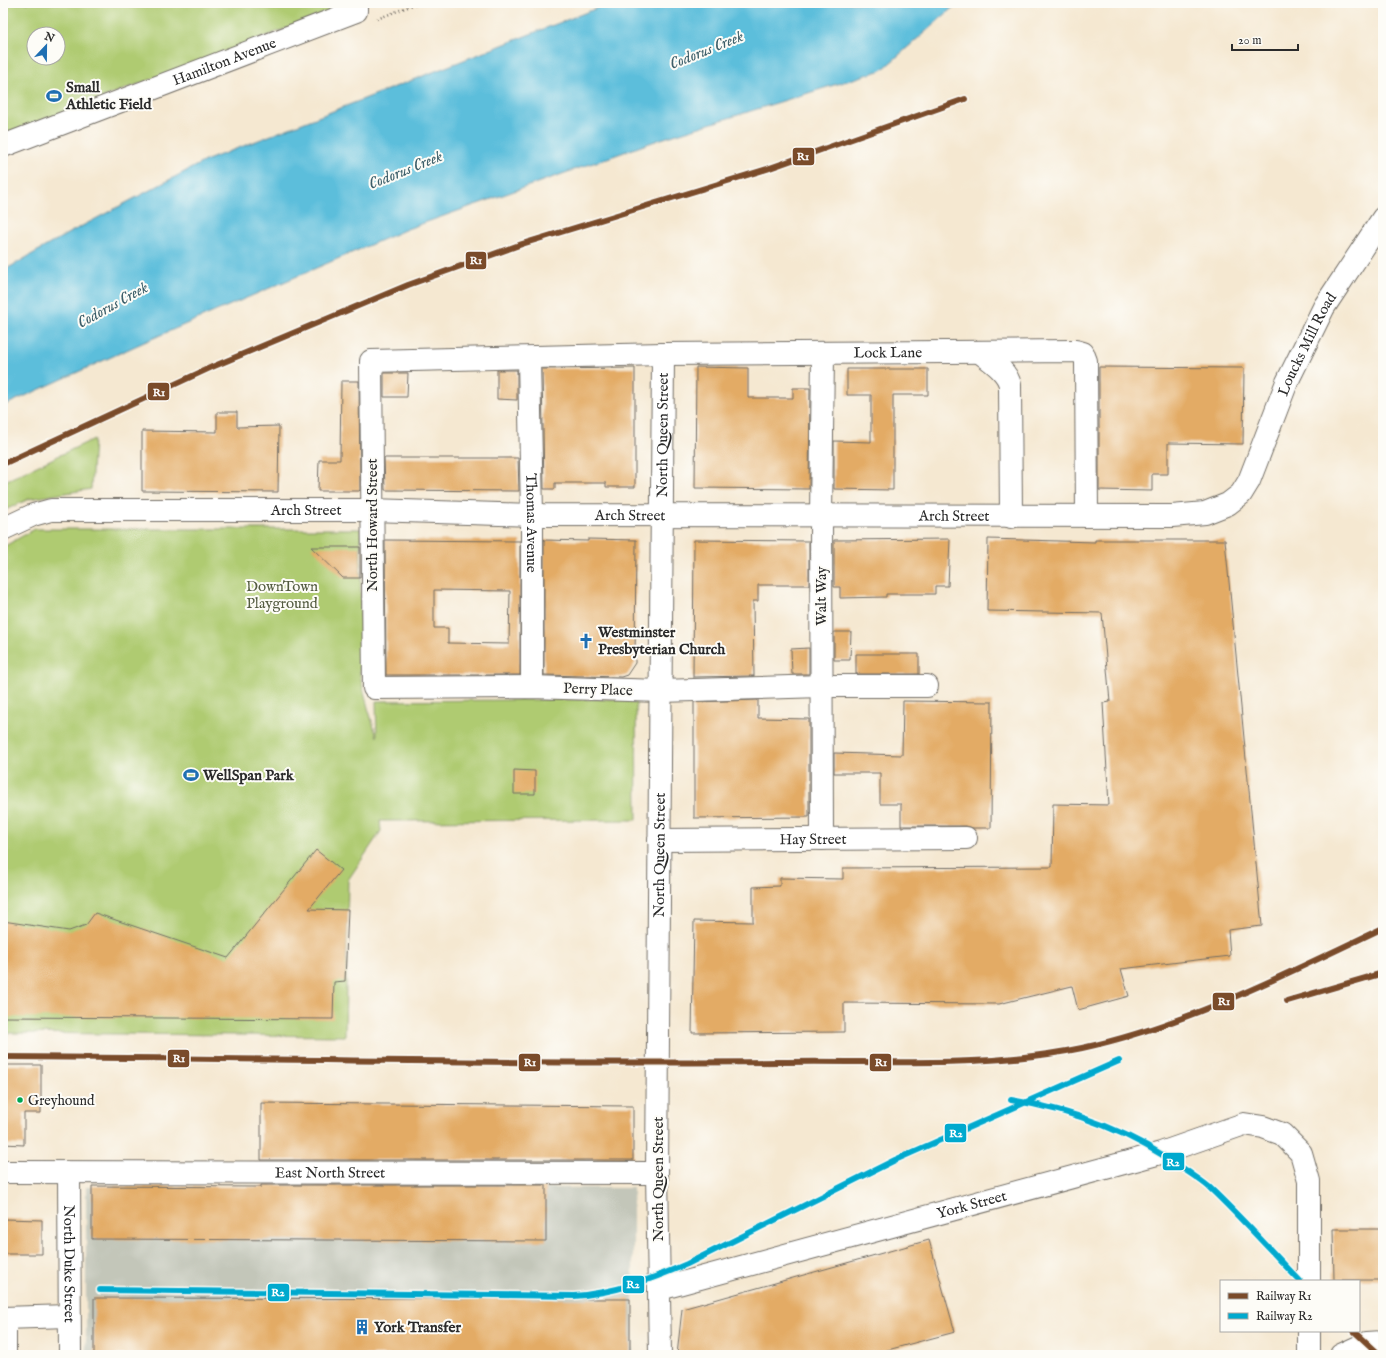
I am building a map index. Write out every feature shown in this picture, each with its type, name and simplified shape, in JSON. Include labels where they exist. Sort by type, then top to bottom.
[{"type":"street","name":"Hamilton Avenue","points":[[3,146],[356,7]]},
{"type":"street","name":"Loucks Mill Road","points":[[1249,481],[1287,382],[1324,306],[1383,218]]},
{"type":"street","name":"Lock Lane","points":[[371,362],[529,359],[663,354],[982,353],[1076,351],[1083,353],[1086,360],[1087,516]]},
{"type":"street","points":[[982,353],[1009,378],[1011,516]]},
{"type":"street","name":"North Queen Street","points":[[660,1355],[657,1173],[663,354]]},
{"type":"street","name":"Walt Way","points":[[822,839],[821,516],[823,354]]},
{"type":"street","name":"Thomas Avenue","points":[[529,359],[532,515],[532,687]]},
{"type":"street","name":"North Howard Street","points":[[371,362],[371,510],[374,688]]},
{"type":"street","name":"Arch Street","points":[[3,529],[33,515],[51,510],[371,510],[532,515],[1172,516],[1205,513],[1228,504],[1241,494],[1249,481]]},
{"type":"street","name":"Perry Place","points":[[374,688],[532,687],[661,691],[822,686],[927,686]]},
{"type":"street","name":"Hay Street","points":[[659,840],[966,838]]},
{"type":"street","name":"York Street","points":[[660,1289],[1161,1153],[1244,1124],[1263,1126],[1282,1134],[1301,1153],[1309,1181],[1309,1280]]},
{"type":"street","name":"East North Street","points":[[3,1172],[657,1173]]},
{"type":"street","name":"North Duke Street","points":[[69,1173],[70,1355]]},
{"type":"street","points":[[5,1355],[4,1318],[70,1316]]},
{"type":"street","points":[[1309,1332],[1309,1355]]},
{"type":"street","points":[[1341,1355],[1367,1343],[1383,1342]]},
{"type":"shaded area","points":[[86,1187],[633,1188],[633,1355],[86,1355]]},
{"type":"green space","name":"Small Athletic Field","points":[[3,3],[354,3],[3,135]]},
{"type":"green space","points":[[94,439],[91,489],[29,499],[3,511],[3,482]]},
{"type":"green space","name":"WellSpan Park","points":[[35,529],[361,529],[360,675],[377,737],[376,701],[636,699],[637,820],[380,821],[381,831],[348,880],[345,1036],[3,1033],[3,547]]},
{"type":"water","name":"Codorus Creek","points":[[610,3],[958,3],[882,70],[661,139],[407,229],[142,343],[3,406],[3,271],[67,234],[205,161]]},
{"type":"building","points":[[696,367],[748,368],[748,398],[793,398],[793,388],[810,388],[809,489],[695,488]]},
{"type":"building","points":[[1099,367],[1244,368],[1243,444],[1168,443],[1168,474],[1152,474],[1152,491],[1099,490]]},
{"type":"building","points":[[635,368],[635,487],[606,487],[606,483],[555,483],[555,489],[544,489],[542,369]]},
{"type":"building","points":[[847,369],[928,369],[928,395],[893,395],[893,490],[834,489],[834,441],[871,442],[871,395],[847,395]]},
{"type":"building","points":[[497,370],[517,370],[517,400],[497,399]]},
{"type":"building","points":[[384,373],[408,373],[407,397],[384,397]]},
{"type":"building","points":[[341,381],[359,381],[360,490],[318,491],[319,460],[340,460]]},
{"type":"building","points":[[217,412],[237,412],[237,427],[279,426],[278,492],[142,491],[142,431],[217,432]]},
{"type":"building","points":[[384,458],[518,458],[519,491],[385,490]]},
{"type":"building","points":[[588,539],[636,540],[635,663],[627,675],[621,677],[544,675],[544,540],[588,541]]},
{"type":"building","points":[[950,539],[948,586],[935,586],[935,594],[886,594],[886,597],[840,598],[840,587],[834,587],[834,540]]},
{"type":"building","points":[[988,539],[1095,542],[1095,540],[1225,540],[1262,926],[1228,930],[1230,956],[1121,969],[1129,996],[1078,1010],[1072,986],[999,1004],[844,1003],[844,1032],[692,1033],[694,921],[753,922],[753,887],[780,886],[780,878],[843,879],[843,868],[1052,867],[1053,804],[1109,805],[1103,703],[1110,702],[1102,613],[987,611]]},
{"type":"building","points":[[385,540],[520,541],[520,675],[386,675]],"holes":[[[434,590],[510,591],[509,644],[448,643],[448,628],[434,628]]]},
{"type":"building","points":[[694,540],[809,541],[809,585],[758,585],[758,601],[753,601],[754,676],[693,677]]},
{"type":"building","points":[[311,547],[360,547],[360,578],[343,578]]},
{"type":"building","points":[[834,632],[851,632],[850,660],[834,660]]},
{"type":"building","points":[[809,648],[809,674],[792,674],[791,649]]},
{"type":"building","points":[[856,654],[919,654],[919,674],[856,674]]},
{"type":"building","points":[[758,700],[758,718],[809,719],[809,817],[694,818],[694,702]]},
{"type":"building","points":[[903,701],[992,702],[991,828],[973,828],[966,826],[901,826],[901,804],[880,804],[880,773],[834,773],[834,753],[902,755]]},
{"type":"building","points":[[514,770],[535,771],[535,794],[514,794]]},
{"type":"building","points":[[316,850],[341,870],[309,909],[348,910],[345,981],[334,982],[333,1019],[3,1017],[3,921],[69,931],[86,925],[95,913],[228,958]]},
{"type":"building","name":"Greyhound","points":[[3,1065],[41,1065],[41,1113],[24,1113],[24,1145],[3,1144]]},
{"type":"building","points":[[261,1103],[633,1106],[633,1160],[261,1160]]},
{"type":"building","points":[[261,1185],[546,1185],[546,1241],[92,1239],[92,1186],[261,1187]]},
{"type":"building","points":[[3,1219],[42,1220],[42,1254],[3,1254]]},
{"type":"building","points":[[1333,1229],[1383,1229],[1383,1280],[1334,1280]]},
{"type":"building","points":[[929,1240],[955,1332],[869,1355],[677,1355],[682,1309]]},
{"type":"building","name":"York Transfer","points":[[94,1298],[630,1299],[630,1355],[94,1355]]},
{"type":"rail line","name":"R1","points":[[3,464],[212,367],[408,285],[522,244],[767,169],[965,99]]},
{"type":"rail line","name":"R1","points":[[3,1057],[585,1063],[931,1062],[1007,1059],[1045,1055],[1082,1048],[1159,1026],[1236,997],[1383,928]]},
{"type":"rail line","name":"R1","points":[[1287,1001],[1383,973]]},
{"type":"rail line","name":"R2","points":[[100,1290],[574,1296],[618,1289],[687,1264],[895,1160],[1119,1061]]},
{"type":"rail line","name":"R2","points":[[1011,1100],[1058,1110],[1103,1125],[1167,1158],[1209,1187],[1299,1280]]},
{"type":"rail line","name":"R1","points":[[1355,1332],[1380,1355]]},
{"type":"place","name":"Small Athletic Field","points":[[54,96]]},
{"type":"place","name":"Westminster Presbyterian Church","points":[[586,641]]},
{"type":"place","name":"WellSpan Park","points":[[191,775]]},
{"type":"place","name":"Greyhound","points":[[20,1100]]},
{"type":"place","name":"York Transfer","points":[[362,1327]]},
{"type":"park label","name":"DownTown Playground","points":[[282,594]]}]
